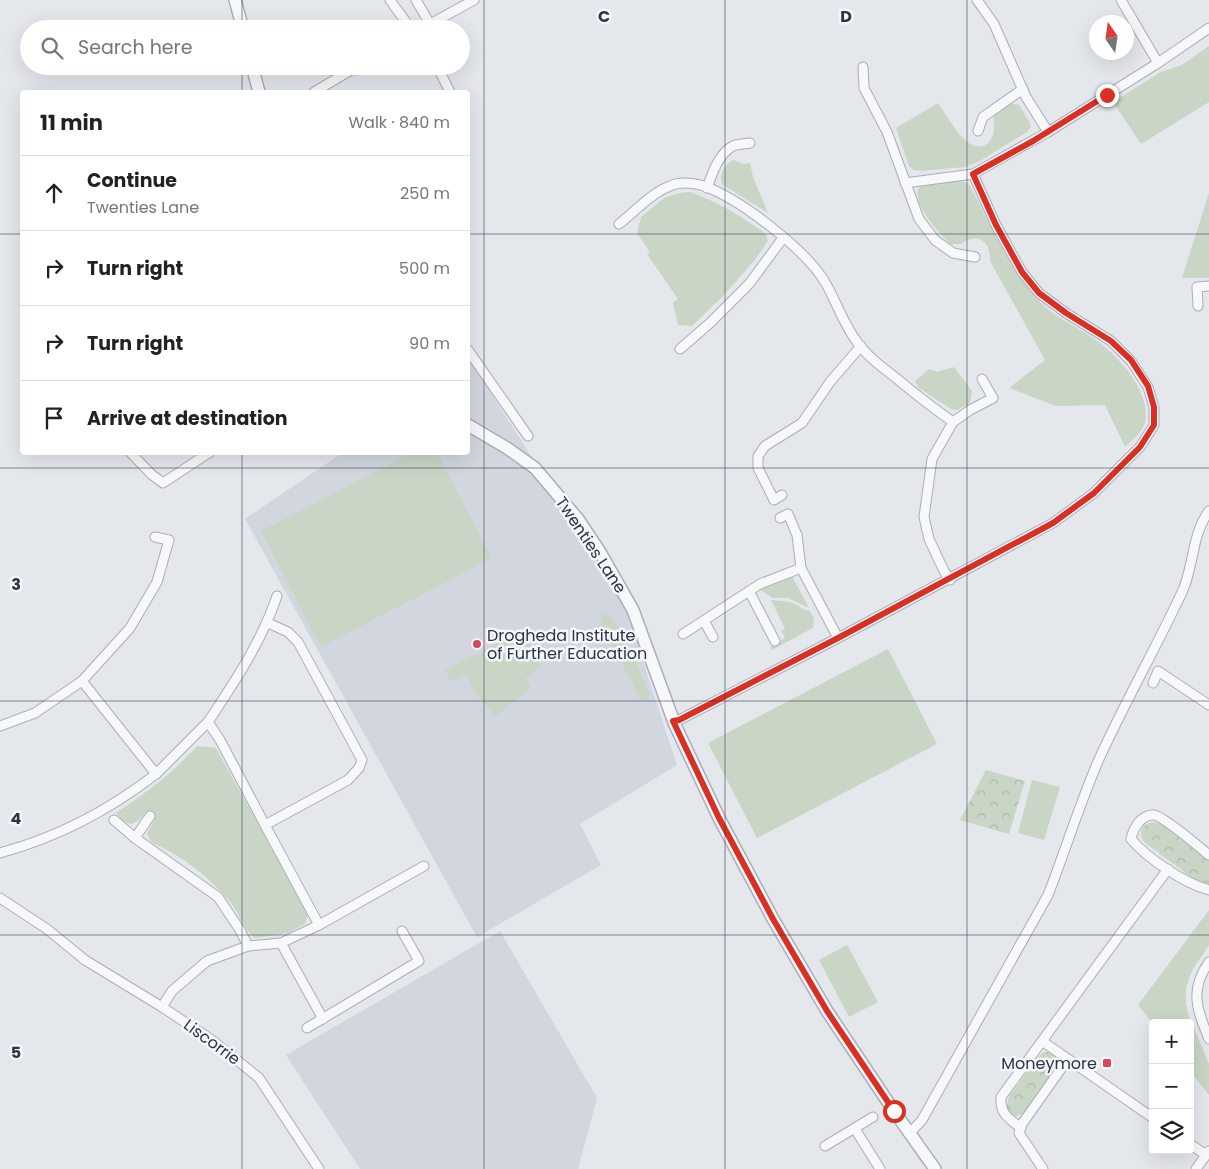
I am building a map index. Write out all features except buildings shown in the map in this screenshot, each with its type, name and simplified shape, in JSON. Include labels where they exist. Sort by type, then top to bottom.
[{"type":"street","points":[[236,0],[241,20]]},
{"type":"street","points":[[390,0],[405,20]]},
{"type":"street","points":[[416,0],[423,20]]},
{"type":"street","points":[[438,20],[474,0]]},
{"type":"street","points":[[977,0],[994,24],[1026,97],[1048,132]]},
{"type":"street","points":[[1121,0],[1158,63]]},
{"type":"street","points":[[905,183],[973,174],[1048,132],[1158,63],[1209,28]]},
{"type":"street","points":[[863,67],[864,88],[880,117],[897,157],[919,219],[935,240],[953,253],[975,257]]},
{"type":"street","points":[[254,75],[258,90]]},
{"type":"street","points":[[317,90],[343,75]]},
{"type":"street","points":[[442,75],[449,90]]},
{"type":"street","points":[[978,131],[984,117],[1023,89]]},
{"type":"street","points":[[707,188],[713,171],[723,155],[733,146],[750,143]]},
{"type":"street","points":[[673,721],[679,720],[950,580],[1053,523],[1094,493],[1140,447],[1154,425],[1154,407],[1148,386],[1131,360],[1111,341],[1066,313],[1039,293],[1022,272],[996,225],[973,174]]},
{"type":"street","points":[[619,224],[655,193],[672,185],[687,183],[707,188],[737,204],[801,253],[824,281],[840,314],[861,346],[875,360],[952,422]]},
{"type":"street","points":[[680,349],[710,323],[749,284],[783,238]]},
{"type":"street","points":[[1198,306],[1197,288],[1209,286]]},
{"type":"street","points":[[782,495],[774,500],[758,468],[758,456],[766,446],[802,423],[830,382],[861,346]]},
{"type":"street","points":[[470,353],[528,436]]},
{"type":"street","points":[[950,580],[929,539],[924,516],[932,459],[952,422],[992,398],[982,379]]},
{"type":"street","name":"Twenties Lane","points":[[470,426],[507,448],[535,468],[578,519],[600,552],[626,596],[673,721],[719,818],[773,919],[827,1011],[909,1134],[935,1169]]},
{"type":"street","points":[[133,455],[150,474],[163,483],[205,455]]},
{"type":"street","points":[[909,1134],[922,1120],[1048,895],[1062,860],[1076,814],[1100,756],[1186,582],[1192,550],[1204,518],[1209,511]]},
{"type":"street","points":[[780,518],[788,514],[797,536],[801,568],[838,638]]},
{"type":"street","points":[[0,726],[34,713],[82,681],[130,628],[157,582],[169,540],[155,537]]},
{"type":"street","points":[[683,634],[760,584],[801,568]]},
{"type":"street","points":[[749,591],[775,641]]},
{"type":"street","points":[[0,853],[58,834],[100,812],[156,774],[208,722],[240,674],[268,623],[277,596]]},
{"type":"street","points":[[704,621],[713,637]]},
{"type":"street","points":[[266,824],[348,780],[360,768],[362,760],[298,642],[288,632],[268,623]]},
{"type":"street","points":[[1153,683],[1158,671],[1209,705]]},
{"type":"street","points":[[82,681],[156,774]]},
{"type":"street","points":[[208,722],[220,740],[320,925]]},
{"type":"street","points":[[1209,855],[1155,815],[1145,817],[1133,830],[1131,839],[1139,848],[1192,884],[1209,890]]},
{"type":"street","points":[[135,838],[150,816]]},
{"type":"street","points":[[114,820],[135,838],[218,897],[240,930],[248,946]]},
{"type":"street","points":[[162,1007],[172,991],[207,962],[248,946],[281,943],[320,925],[424,866]]},
{"type":"street","points":[[1021,1128],[1006,1117],[1000,1106],[1001,1097],[1168,869]]},
{"type":"street","name":"Liscorrie","points":[[0,898],[47,929],[84,960],[212,1040],[259,1078],[319,1169]]},
{"type":"street","points":[[307,1028],[419,962],[402,931]]},
{"type":"street","points":[[281,943],[323,1019]]},
{"type":"street","points":[[1209,962],[1196,989],[1197,1005],[1209,1039]]},
{"type":"street","points":[[1042,1041],[1149,1115]]},
{"type":"street","points":[[1043,1169],[1019,1133],[1022,1124],[1068,1058]]},
{"type":"street","points":[[825,1146],[873,1117]]},
{"type":"street","points":[[855,1129],[880,1169]]},
{"type":"street","points":[[1194,1146],[1208,1153],[1196,1169]]},
{"type":"shaded area","name":"Drogheda Institute of Further Education","points":[[472,363],[633,616],[646,671],[677,765],[580,824],[601,865],[477,937],[245,519],[339,455],[470,455],[470,364]]},
{"type":"shaded area","points":[[500,931],[597,1098],[578,1169],[360,1169],[286,1055]]},
{"type":"green space","points":[[1209,46],[1209,102],[1141,144],[1113,102],[1161,72],[1182,65]]},
{"type":"green space","points":[[938,103],[963,138],[976,146],[983,146],[990,140],[994,133],[994,116],[1010,103],[1019,105],[1031,127],[1027,132],[980,161],[965,167],[913,170],[909,166],[896,128]]},
{"type":"green space","points":[[733,160],[744,164],[750,163],[753,177],[768,213],[721,182],[723,171],[727,164]]},
{"type":"green space","points":[[959,181],[970,186],[1009,261],[1038,300],[1058,316],[1103,346],[1123,364],[1131,375],[1143,399],[1146,411],[1145,423],[1139,433],[1125,447],[1105,405],[1056,406],[1009,388],[1045,360],[990,261],[990,254],[986,244],[982,240],[973,239],[961,244],[950,244],[927,217],[918,200],[917,193],[923,185]]},
{"type":"green space","points":[[690,192],[711,200],[739,216],[766,234],[768,241],[754,261],[725,294],[692,326],[678,325],[673,303],[678,299],[647,254],[650,252],[637,233],[641,217],[664,198]]},
{"type":"green space","points":[[1209,193],[1209,278],[1182,278]]},
{"type":"green space","points":[[954,367],[972,391],[970,403],[957,410],[951,409],[919,388],[915,381],[929,369],[937,372]]},
{"type":"green space","points":[[408,455],[438,455],[492,558],[321,647],[261,531]]},
{"type":"green space","points":[[792,576],[809,608],[788,598],[773,598],[760,590]]},
{"type":"green space","points":[[771,600],[791,602],[810,611],[814,619],[813,628],[772,650],[770,647],[785,638],[781,631],[785,629]]},
{"type":"green space","points":[[606,614],[618,627],[637,665],[650,696],[646,701],[641,700],[600,621],[602,615]]},
{"type":"green space","points":[[523,630],[542,666],[525,679],[531,688],[496,716],[478,697],[466,674],[451,682],[445,670]]},
{"type":"green space","points":[[888,649],[937,744],[757,838],[708,743]]},
{"type":"green space","points":[[197,746],[216,748],[308,914],[305,924],[288,933],[255,938],[231,903],[214,884],[174,854],[151,842],[147,833],[155,819],[146,812],[138,821],[131,824],[122,820],[116,813],[159,782]]},
{"type":"green space","points":[[986,770],[1025,781],[1009,834],[960,820]]},
{"type":"green space","points":[[1032,780],[1060,787],[1044,840],[1018,833]]},
{"type":"green space","points":[[1154,822],[1161,824],[1209,861],[1209,884],[1199,883],[1144,842],[1141,835],[1142,829],[1146,824]]},
{"type":"green space","points":[[1209,910],[1209,945],[1193,969],[1186,989],[1186,1004],[1190,1019],[1149,1019],[1138,1005]]},
{"type":"green space","points":[[847,945],[878,1002],[849,1017],[819,960]]},
{"type":"green space","points":[[1194,1028],[1209,1064],[1209,1095],[1194,1076]]},
{"type":"green space","points":[[1044,1052],[1053,1054],[1056,1067],[1024,1113],[1012,1116],[1006,1109],[1009,1096]]},
{"type":"place","name":"Drogheda Institute of Further Education","points":[[477,644]]},
{"type":"place","name":"Moneymore","points":[[1107,1063]]},
{"type":"route","points":[[894,1111],[827,1011],[773,919],[719,818],[673,721],[679,720],[778,670],[950,580],[1053,523],[1094,493],[1140,447],[1154,425],[1154,407],[1148,386],[1131,360],[1111,341],[1066,313],[1039,293],[1022,272],[996,225],[973,174],[1033,141],[1107,95]]}]
